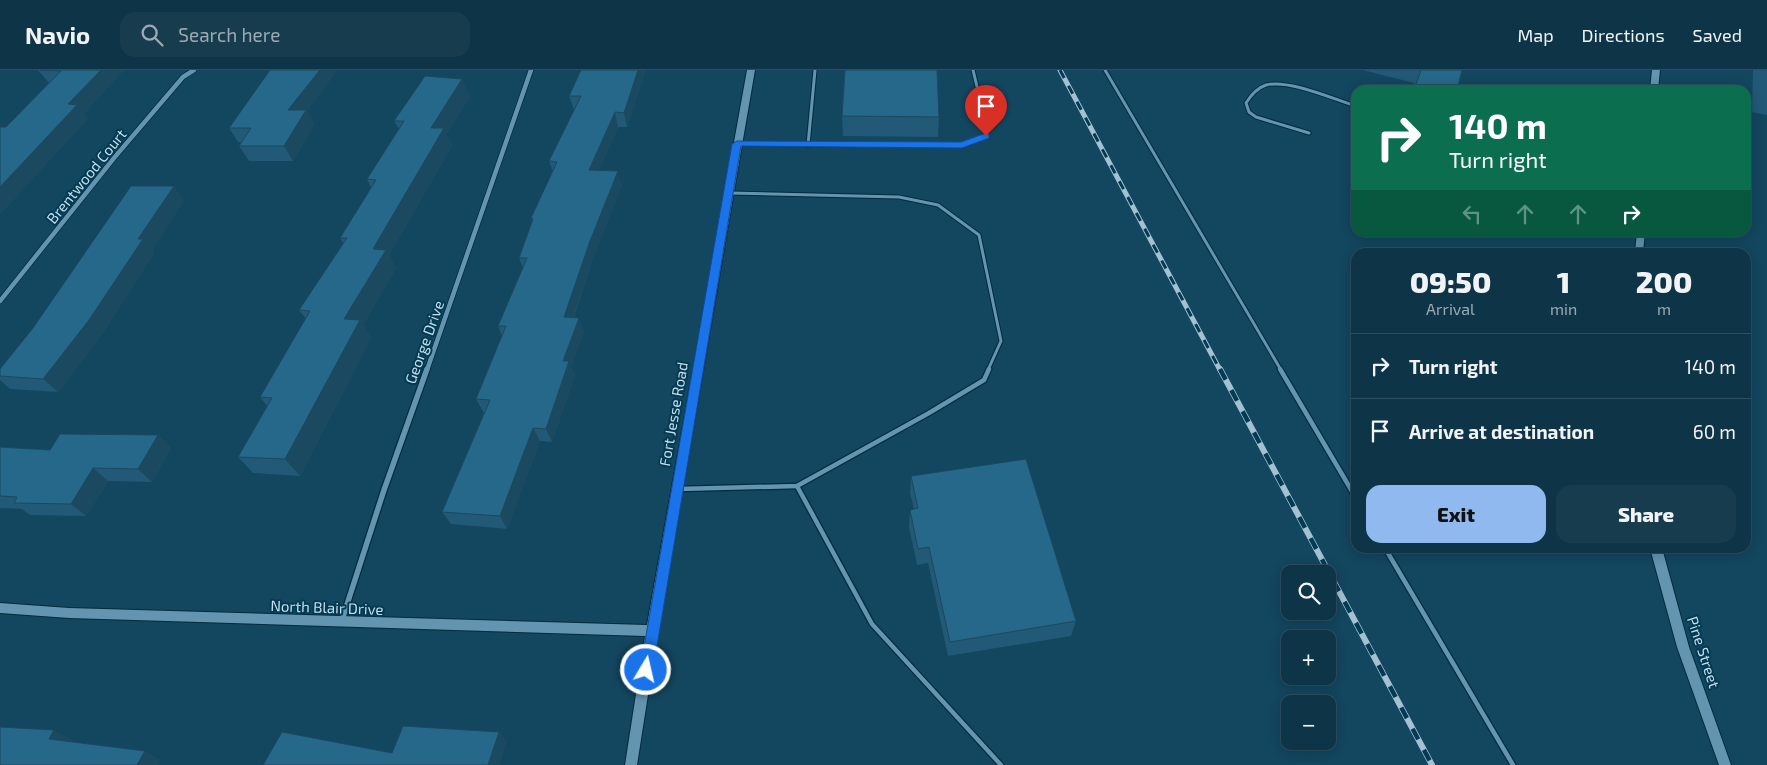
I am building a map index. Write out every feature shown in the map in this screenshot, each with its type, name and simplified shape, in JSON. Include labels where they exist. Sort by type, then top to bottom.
[{"type":"street","name":"Brentwood Court","points":[[0,301],[114,158],[183,77],[194,70]]},
{"type":"street","name":"George Drive","points":[[341,622],[384,490],[476,233],[531,70]]},
{"type":"street","name":"Fort Jesse Road","points":[[631,765],[652,631],[750,70]]},
{"type":"street","points":[[1654,85],[1656,70]]},
{"type":"street","name":"Pine Street","points":[[1657,553],[1683,647],[1725,765]]},
{"type":"street","name":"North Blair Drive","points":[[0,608],[69,613],[652,631]]},
{"type":"lane","points":[[808,144],[815,70]]},
{"type":"lane","points":[[737,144],[962,145],[986,136],[984,116],[973,70]]},
{"type":"lane","points":[[1105,70],[1351,489]]},
{"type":"lane","points":[[1309,133],[1256,117],[1248,112],[1246,103],[1256,90],[1267,84],[1282,84],[1351,105]]},
{"type":"lane","points":[[677,490],[797,486],[929,413],[984,380],[1002,341],[980,235],[938,205],[899,197],[728,193]]},
{"type":"lane","points":[[797,486],[872,624],[1001,765]]},
{"type":"lane","points":[[1388,553],[1513,765]]},
{"type":"building","points":[[40,70],[101,70],[68,104],[77,105],[0,187],[0,127],[6,127],[61,71]]},
{"type":"building","points":[[270,70],[320,70],[288,110],[306,110],[284,146],[239,146],[251,128],[229,128]]},
{"type":"building","points":[[581,70],[638,70],[624,113],[615,112],[589,170],[618,171],[590,241],[564,317],[579,318],[563,361],[569,361],[546,429],[533,428],[500,516],[442,512],[490,400],[476,399],[506,326],[498,326],[527,258],[519,258],[533,219],[531,218],[557,162],[549,161],[581,96],[569,96]]},
{"type":"building","points":[[845,70],[937,70],[939,117],[842,116]]},
{"type":"building","points":[[1421,70],[1462,70],[1458,85],[1416,85]]},
{"type":"building","points":[[425,76],[462,79],[431,128],[444,128],[373,249],[386,250],[344,319],[360,320],[285,459],[238,457],[272,398],[260,397],[310,311],[299,310],[347,238],[340,238],[376,180],[367,179],[404,121],[394,121]]},
{"type":"building","points":[[131,186],[174,186],[138,239],[143,239],[89,320],[43,379],[0,376],[0,369],[33,328]]},
{"type":"building","points":[[60,434],[158,435],[138,469],[93,468],[71,504],[14,503],[17,497],[0,496],[0,447],[50,450]]},
{"type":"building","points":[[1026,459],[1076,621],[950,642],[929,547],[918,549],[910,510],[918,508],[911,476]]},
{"type":"building","points":[[403,726],[499,732],[488,765],[263,765],[282,732],[392,753]]},
{"type":"building","points":[[0,727],[54,730],[49,739],[145,751],[137,765],[0,765]]},
{"type":"railway","points":[[1060,70],[1220,370]]},
{"type":"railway","points":[[1220,369],[1432,765]]},
{"type":"route","points":[[646,670],[737,144],[962,145],[986,136]]}]
